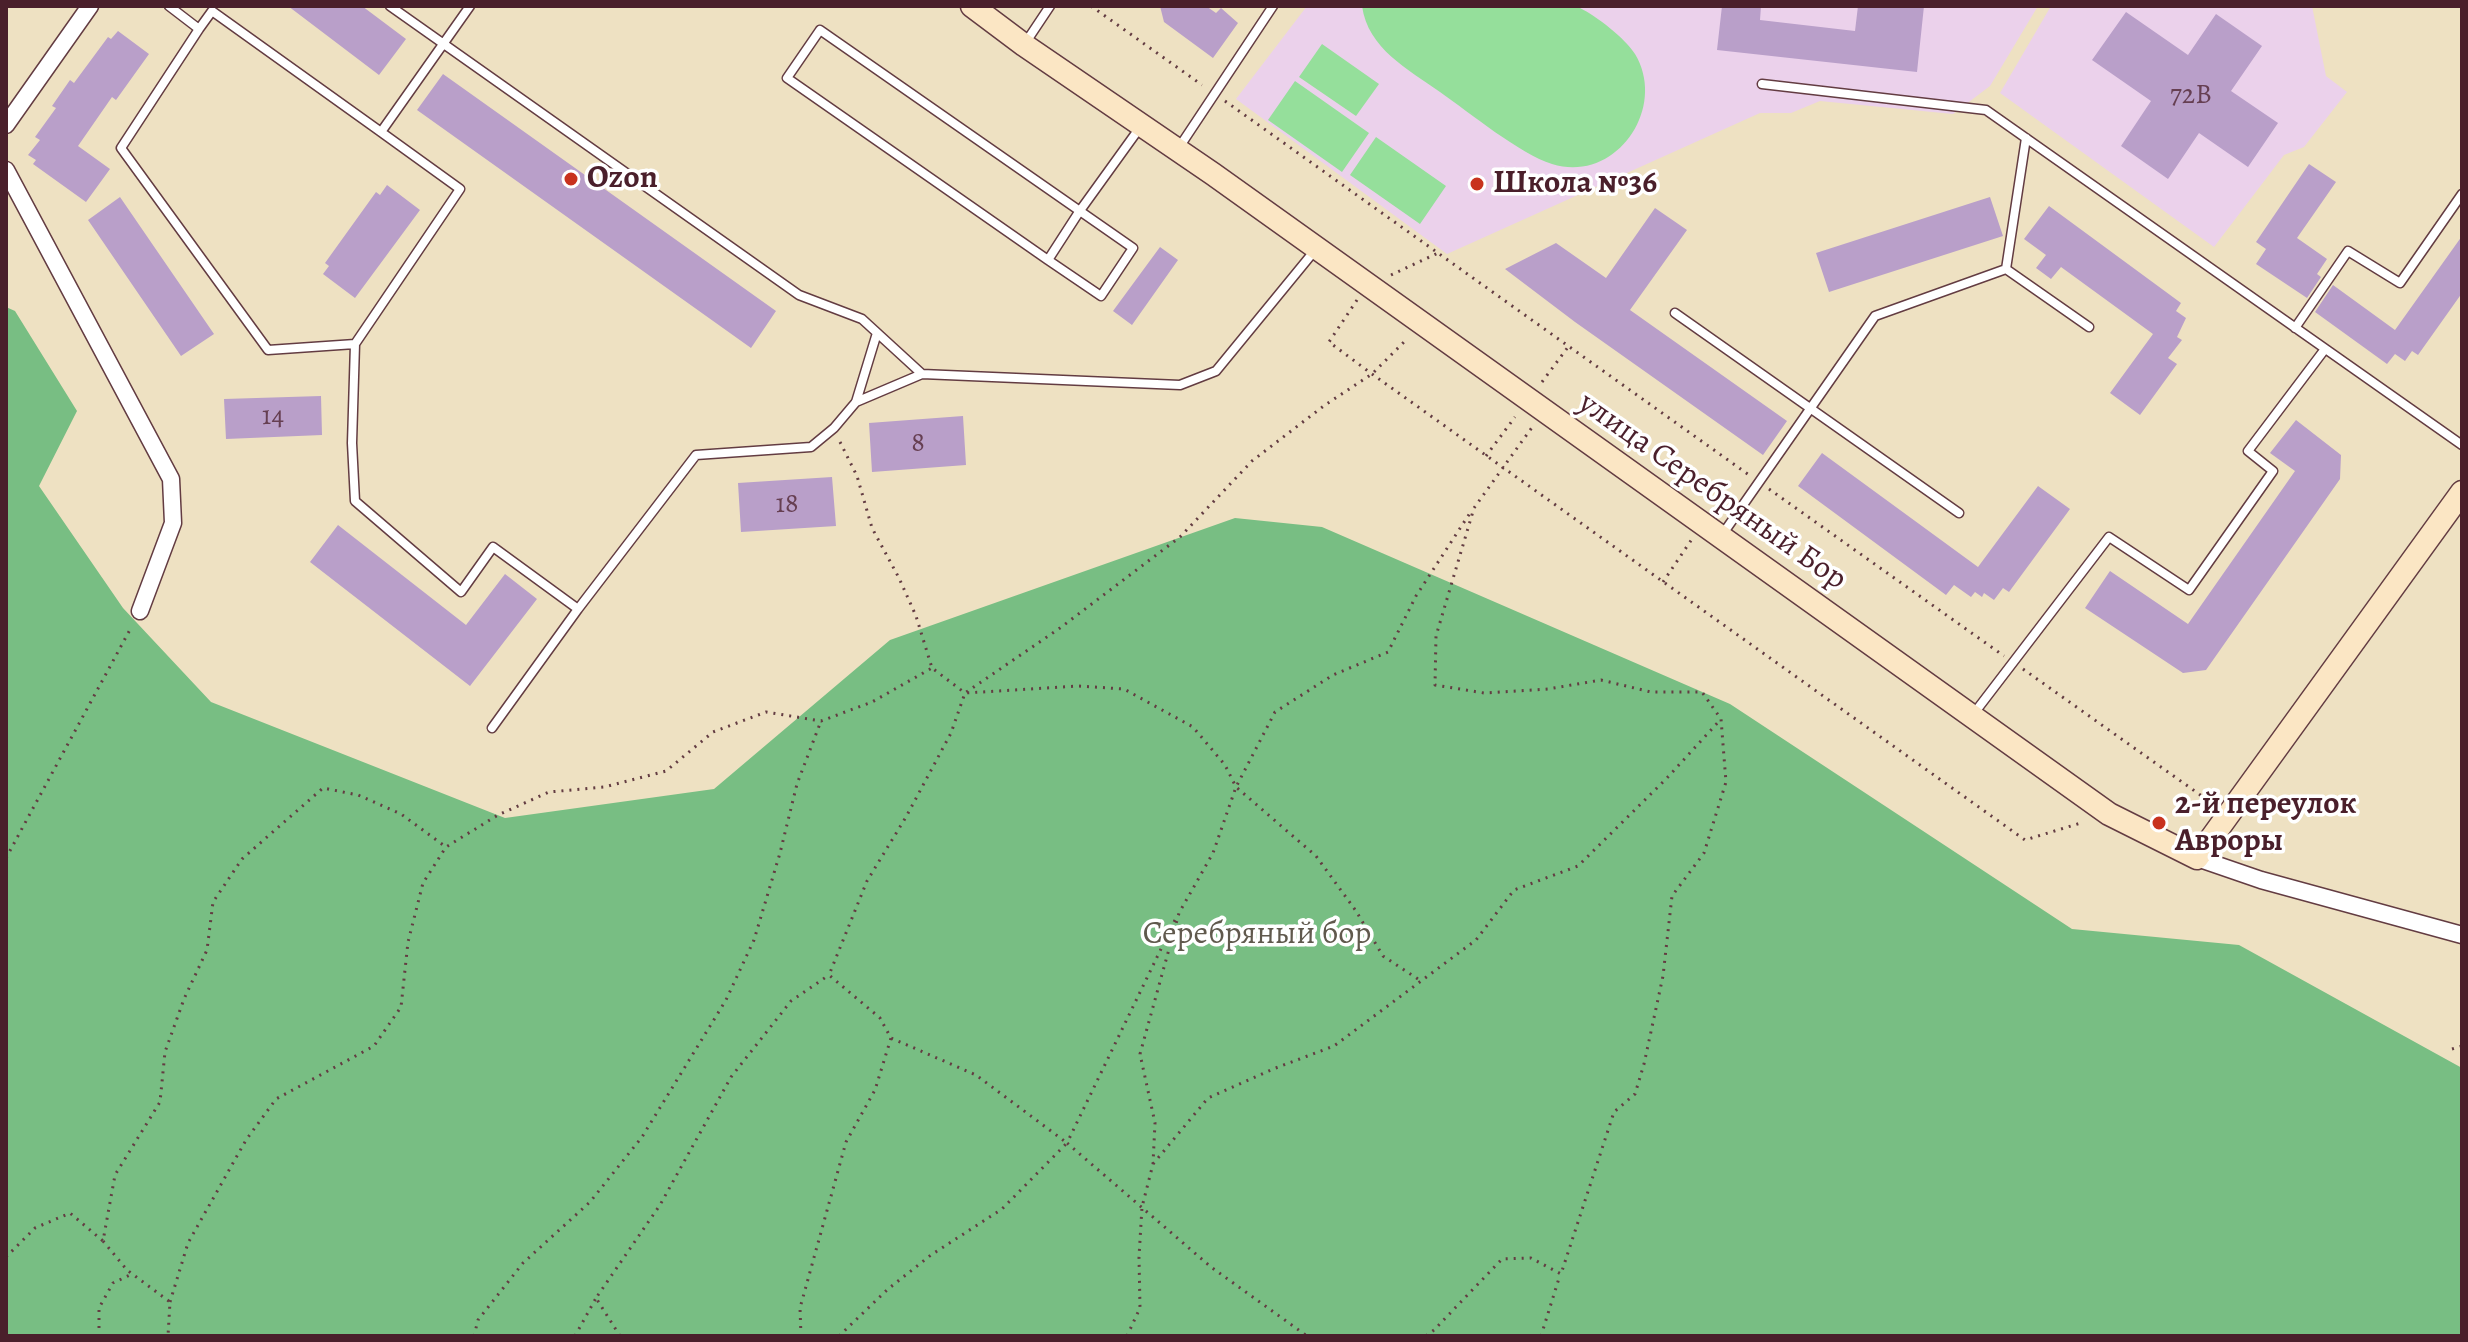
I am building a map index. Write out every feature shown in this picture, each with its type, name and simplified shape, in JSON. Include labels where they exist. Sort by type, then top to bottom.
[{"type":"street","points":[[6,125],[90,6]]},
{"type":"street","name":"улица Серебряный Бор","points":[[972,6],[2109,814],[2197,858],[2261,880],[2462,935]]},
{"type":"street","points":[[6,170],[171,479],[173,523],[140,611]]},
{"type":"street","points":[[2197,858],[2462,492]]},
{"type":"lane","points":[[169,6],[199,29]]},
{"type":"lane","points":[[390,6],[799,295],[862,319],[922,374]]},
{"type":"lane","points":[[381,132],[470,6]]},
{"type":"lane","points":[[1024,45],[1050,6]]},
{"type":"lane","points":[[1177,151],[1273,6]]},
{"type":"lane","points":[[355,344],[268,350],[121,148],[212,11],[460,189],[355,344],[352,443],[355,501],[461,592],[493,547],[578,609]]},
{"type":"lane","points":[[820,30],[1133,248],[1101,296],[1048,260],[787,78],[820,30]]},
{"type":"lane","points":[[1762,84],[1986,110],[2462,445]]},
{"type":"lane","points":[[1048,260],[1142,126]]},
{"type":"lane","points":[[2006,269],[2026,138]]},
{"type":"lane","points":[[2295,328],[2348,251],[2400,283],[2462,194]]},
{"type":"lane","points":[[856,402],[922,374],[1180,385],[1216,371],[1316,249]]},
{"type":"lane","points":[[2006,269],[2089,327]]},
{"type":"lane","points":[[1721,537],[1875,316],[2006,269]]},
{"type":"lane","points":[[1675,313],[1959,513]]},
{"type":"lane","points":[[492,728],[696,455],[811,447],[834,428],[856,402],[877,333]]},
{"type":"lane","points":[[1972,717],[2109,537],[2189,590],[2273,471],[2248,451],[2325,349]]},
{"type":"path","points":[[1091,6],[2228,815]]},
{"type":"path","points":[[1438,253],[1368,285],[1329,342],[2025,840],[2109,814]]},
{"type":"path","points":[[575,1336],[596,1298],[660,1205],[731,1077],[791,1001],[829,975],[867,881],[944,747],[965,693],[1060,628],[1180,537],[1252,461],[1325,405],[1372,374],[1422,324]]},
{"type":"path","points":[[839,1336],[888,1289],[931,1255],[1002,1209],[1067,1143],[1179,913],[1213,853],[1236,787],[1275,712],[1333,675],[1388,652],[1416,596],[1502,467],[1544,411]]},
{"type":"path","points":[[834,428],[857,476],[872,528],[916,616],[932,668],[965,693],[1079,686],[1124,689],[1193,727],[1225,765],[1236,787],[1316,856],[1356,911],[1383,956],[1421,981]]},
{"type":"path","points":[[1474,508],[1436,636],[1435,685],[1484,693],[1548,689],[1601,680],[1651,692],[1702,692],[1721,719],[1726,782],[1704,853],[1672,896],[1663,976],[1644,1064],[1635,1094],[1614,1112],[1541,1336]]},
{"type":"path","points":[[1663,582],[1702,524]]},
{"type":"path","points":[[6,858],[140,611]]},
{"type":"path","points":[[168,1336],[170,1302],[188,1243],[246,1140],[276,1099],[374,1046],[401,1007],[408,942],[423,883],[446,847],[498,815],[549,792],[604,787],[666,771],[713,732],[766,712],[821,721],[872,702],[932,668]]},
{"type":"path","points":[[1153,1164],[1208,1098],[1334,1046],[1476,940],[1514,890],[1578,866],[1667,778],[1721,719]]},
{"type":"path","points":[[474,1336],[478,1320],[523,1263],[590,1202],[642,1137],[726,1000],[754,940],[797,784],[821,721]]},
{"type":"path","points":[[103,1241],[115,1175],[160,1102],[165,1052],[184,999],[207,950],[213,902],[242,859],[323,788],[358,795],[401,814],[446,847]]},
{"type":"path","points":[[1127,1336],[1140,1308],[1142,1207],[1153,1164],[1155,1123],[1140,1054],[1179,913]]},
{"type":"path","points":[[829,975],[880,1018],[891,1038],[976,1075],[1067,1143],[1211,1267],[1307,1336]]},
{"type":"path","points":[[801,1336],[800,1308],[846,1142],[875,1090],[891,1038]]},
{"type":"path","points":[[2452,1049],[2462,1046]]},
{"type":"path","points":[[6,1257],[35,1228],[70,1213],[103,1241],[132,1274],[170,1302]]},
{"type":"path","points":[[1426,1336],[1502,1259],[1531,1258],[1561,1274]]},
{"type":"path","points":[[99,1336],[99,1308],[113,1283],[132,1274]]},
{"type":"path","points":[[596,1298],[620,1336]]},
{"type":"shaded area","name":"Школа №36","points":[[1307,6],[2038,6],[1990,86],[1953,114],[1820,101],[1791,113],[1760,113],[1447,254],[1236,99]]},
{"type":"shaded area","points":[[2051,6],[2312,6],[2326,76],[2347,92],[2304,147],[2284,155],[2214,247],[2000,93]]},
{"type":"green space","points":[[1563,5],[1580,8],[1610,28],[1635,54],[1643,75],[1645,97],[1640,118],[1630,137],[1615,152],[1596,163],[1575,167],[1539,159],[1495,132],[1391,56],[1372,34],[1362,6]]},
{"type":"green space","points":[[1322,44],[1379,84],[1356,116],[1299,77]]},
{"type":"green space","points":[[1295,81],[1369,133],[1342,172],[1268,120]]},
{"type":"green space","points":[[1376,137],[1446,186],[1420,224],[1350,175]]},
{"type":"green space","name":"Серебряный бор","points":[[6,307],[15,311],[77,411],[39,486],[123,608],[211,702],[505,818],[714,789],[890,640],[1235,518],[1322,527],[1730,704],[2072,929],[2239,945],[2462,1068],[2462,1336],[6,1336]]},
{"type":"building","points":[[288,6],[362,6],[406,39],[379,75]]},
{"type":"building","points":[[1160,6],[1206,6],[1216,13],[1221,8],[1238,23],[1213,58],[1164,22]]},
{"type":"building","points":[[1722,6],[1761,6],[1760,20],[1855,31],[1858,6],[1924,6],[1917,72],[1717,50]]},
{"type":"building","points":[[2126,12],[2188,55],[2216,14],[2262,46],[2231,91],[2278,123],[2248,167],[2199,133],[2168,179],[2121,146],[2151,101],[2092,60]]},
{"type":"building","points":[[118,31],[149,54],[116,100],[112,97],[78,146],[110,169],[86,202],[33,164],[36,160],[28,155],[40,140],[35,137],[56,108],[52,106],[70,80],[74,83],[108,37],[111,39]]},
{"type":"building","points":[[443,74],[776,311],[751,348],[417,110]]},
{"type":"building","points":[[2309,164],[2336,182],[2297,238],[2327,259],[2317,274],[2321,277],[2307,298],[2256,264],[2266,249],[2256,242]]},
{"type":"building","points":[[387,185],[420,210],[355,298],[323,274],[329,266],[325,263],[376,192],[380,195]]},
{"type":"building","points":[[120,197],[214,334],[181,356],[88,220]]},
{"type":"building","points":[[1990,197],[2003,236],[1829,292],[1816,253]]},
{"type":"building","points":[[2049,206],[2181,303],[2176,311],[2186,318],[2177,337],[2182,340],[2168,358],[2177,364],[2140,415],[2110,393],[2153,334],[2061,267],[2051,279],[2036,268],[2046,255],[2024,239]]},
{"type":"building","points":[[1655,208],[1687,230],[1630,310],[1787,421],[1763,455],[1505,269],[1556,243],[1606,278]]},
{"type":"building","points":[[2462,236],[2462,293],[2418,355],[2412,351],[2405,361],[2395,354],[2387,364],[2315,312],[2333,285],[2395,330]]},
{"type":"building","points":[[1160,247],[1178,260],[1132,325],[1113,311]]},
{"type":"building","points":[[321,396],[322,435],[226,439],[224,399]]},
{"type":"building","points":[[963,416],[966,465],[872,472],[869,423]]},
{"type":"building","points":[[2296,420],[2341,455],[2340,479],[2206,670],[2183,673],[2085,608],[2110,571],[2188,624],[2295,471],[2270,453]]},
{"type":"building","points":[[1822,453],[1978,567],[2038,486],[2070,509],[2009,592],[2003,588],[1994,600],[1984,593],[1982,597],[1975,592],[1971,597],[1954,585],[1946,595],[1798,486]]},
{"type":"building","points":[[832,477],[836,526],[741,532],[738,483]]},
{"type":"building","points":[[338,525],[466,625],[505,574],[537,599],[470,686],[310,562]]},
{"type":"place","name":"Ozon","points":[[571,179]]},
{"type":"place","name":"Школа №36","points":[[1477,184]]},
{"type":"place","name":"2-й переулок Авроры","points":[[2159,823]]}]
